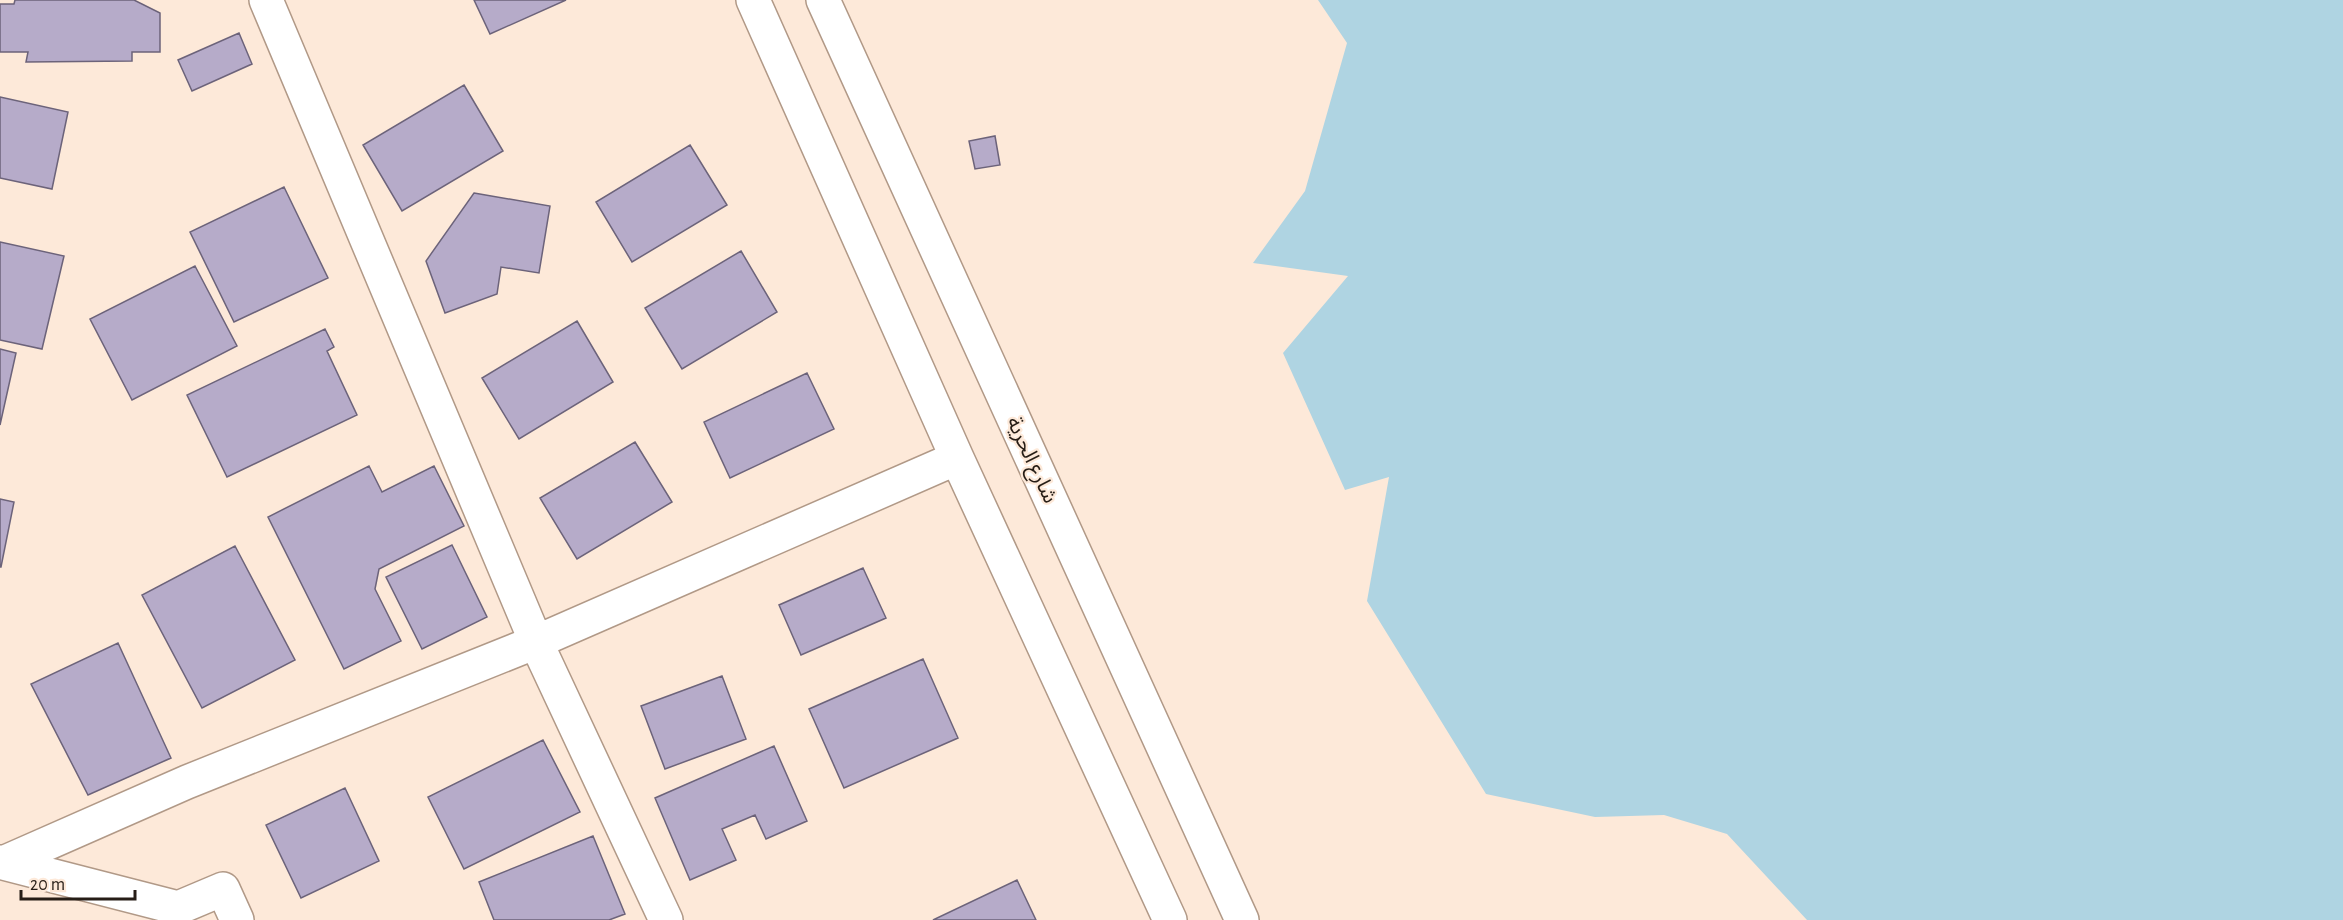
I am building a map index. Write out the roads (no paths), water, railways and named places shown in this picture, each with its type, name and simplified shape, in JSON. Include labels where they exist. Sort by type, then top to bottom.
[{"type":"street","points":[[266,0],[536,642],[666,920]]},
{"type":"street","points":[[753,0],[957,458],[1170,920]]},
{"type":"street","name":"شارع الحرية","points":[[823,0],[1242,920]]},
{"type":"street","points":[[2,863],[187,782],[536,642],[957,458]]},
{"type":"street","points":[[2,863],[177,914],[223,889],[237,920]]},
{"type":"water","points":[[1318,0],[2343,0],[2343,920],[1807,920],[1727,834],[1664,815],[1595,817],[1486,794],[1367,601],[1389,477],[1345,490],[1283,353],[1348,276],[1253,263],[1305,191],[1347,43]]}]
